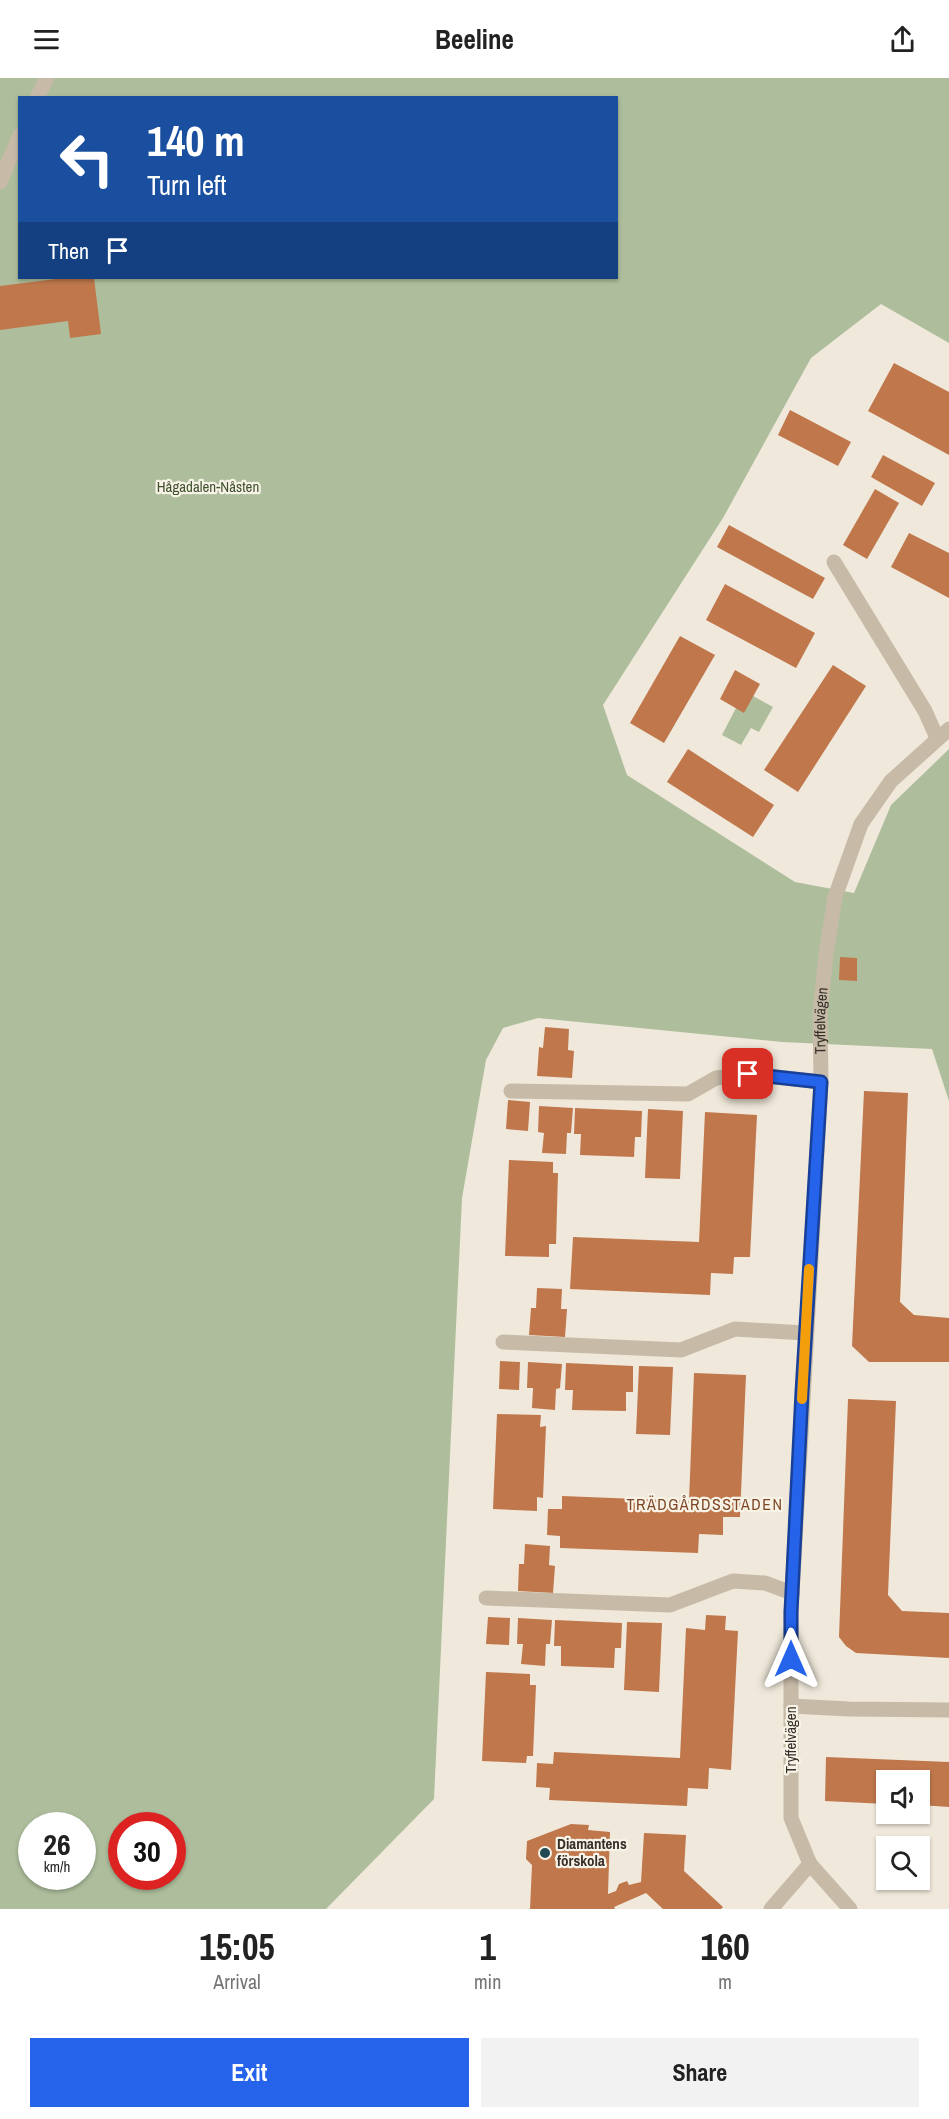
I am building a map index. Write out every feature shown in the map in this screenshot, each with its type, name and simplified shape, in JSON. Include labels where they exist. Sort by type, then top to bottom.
[{"type":"street","points":[[38,96],[47,78]]},
{"type":"street","points":[[0,182],[18,140]]},
{"type":"street","points":[[834,562],[926,711],[943,734]]},
{"type":"street","name":"Tryffelvägen","points":[[850,1909],[810,1864],[791,1818],[792,1593],[805,1334],[826,1014],[826,954],[835,897],[861,824],[891,781],[943,734]]},
{"type":"street","points":[[511,1091],[688,1094],[716,1078],[748,1074],[821,1082]]},
{"type":"street","points":[[503,1342],[681,1350],[735,1329],[805,1334]]},
{"type":"street","points":[[486,1598],[670,1605],[733,1581],[765,1583],[792,1593]]},
{"type":"street","points":[[791,1706],[949,1710]]},
{"type":"street","points":[[771,1909],[810,1864]]},
{"type":"green space","name":"Hågadalen-Nåsten","points":[[0,78],[949,78],[949,343],[881,304],[811,358],[723,518],[603,705],[627,775],[795,882],[854,893],[891,805],[949,749],[949,1101],[932,1049],[782,1042],[538,1018],[503,1028],[486,1060],[462,1198],[434,1799],[326,1909],[0,1909]]},
{"type":"green space","points":[[753,696],[773,707],[759,732],[751,728],[741,745],[722,735],[736,708],[744,712]]},
{"type":"building","points":[[56,279],[94,279],[101,334],[70,338],[68,321],[0,330],[0,286]]},
{"type":"building","points":[[894,363],[949,392],[949,455],[868,411]]},
{"type":"building","points":[[790,410],[851,442],[838,466],[778,435]]},
{"type":"building","points":[[883,455],[935,483],[922,506],[871,477]]},
{"type":"building","points":[[875,489],[899,503],[867,559],[843,545]]},
{"type":"building","points":[[729,525],[825,578],[813,599],[717,547]]},
{"type":"building","points":[[909,533],[949,553],[949,598],[891,567]]},
{"type":"building","points":[[725,584],[815,633],[796,668],[706,620]]},
{"type":"building","points":[[680,636],[715,655],[664,743],[630,723]]},
{"type":"building","points":[[833,665],[866,686],[798,792],[764,770]]},
{"type":"building","points":[[735,670],[760,684],[744,713],[720,699]]},
{"type":"building","points":[[688,749],[774,805],[753,837],[667,782]]},
{"type":"building","points":[[840,957],[857,958],[857,981],[839,980]]},
{"type":"building","points":[[545,1027],[569,1029],[568,1050],[574,1051],[572,1078],[537,1076],[539,1047],[543,1048]]},
{"type":"building","points":[[864,1091],[908,1093],[900,1302],[914,1315],[949,1318],[949,1362],[869,1362],[852,1346]]},
{"type":"building","points":[[508,1100],[530,1102],[528,1131],[506,1129]]},
{"type":"building","points":[[539,1106],[573,1108],[571,1133],[567,1133],[566,1154],[542,1153],[544,1133],[538,1132]]},
{"type":"building","points":[[575,1108],[642,1111],[641,1137],[635,1137],[634,1157],[580,1155],[581,1134],[574,1134]]},
{"type":"building","points":[[648,1109],[683,1111],[680,1179],[645,1178]]},
{"type":"building","points":[[705,1112],[757,1115],[750,1257],[734,1257],[733,1274],[711,1273],[710,1295],[570,1289],[573,1237],[699,1242]]},
{"type":"building","points":[[509,1160],[553,1162],[553,1173],[558,1173],[556,1244],[549,1244],[549,1257],[505,1256]]},
{"type":"building","points":[[537,1288],[562,1289],[561,1309],[567,1309],[565,1337],[529,1335],[531,1308],[536,1308]]},
{"type":"building","points":[[500,1361],[520,1362],[519,1390],[499,1389]]},
{"type":"building","points":[[528,1362],[562,1364],[560,1388],[556,1389],[555,1410],[532,1408],[533,1388],[527,1388]]},
{"type":"building","points":[[566,1363],[633,1366],[633,1392],[626,1392],[626,1411],[572,1410],[573,1390],[565,1390]]},
{"type":"building","points":[[639,1366],[673,1367],[670,1435],[636,1434]]},
{"type":"building","points":[[694,1373],[746,1375],[740,1517],[723,1517],[723,1535],[699,1534],[698,1553],[560,1548],[560,1536],[547,1535],[548,1509],[562,1509],[562,1496],[689,1501]]},
{"type":"building","points":[[848,1399],[896,1401],[888,1595],[902,1611],[949,1613],[949,1658],[856,1653],[839,1637]]},
{"type":"building","points":[[497,1414],[541,1415],[540,1427],[546,1426],[543,1498],[537,1497],[537,1511],[493,1509]]},
{"type":"building","points":[[525,1544],[550,1546],[549,1565],[555,1566],[553,1593],[518,1591],[519,1564],[524,1564]]},
{"type":"building","points":[[706,1615],[726,1616],[725,1630],[738,1631],[731,1770],[709,1768],[708,1789],[688,1788],[687,1806],[549,1800],[550,1788],[536,1787],[537,1763],[553,1764],[554,1752],[680,1758],[686,1628],[705,1630]]},
{"type":"building","points":[[488,1617],[510,1618],[509,1645],[486,1644]]},
{"type":"building","points":[[518,1618],[552,1620],[550,1644],[546,1644],[545,1666],[521,1664],[523,1644],[517,1644]]},
{"type":"building","points":[[555,1620],[622,1623],[621,1648],[615,1648],[614,1668],[561,1666],[561,1646],[554,1646]]},
{"type":"building","points":[[627,1622],[662,1623],[659,1692],[624,1690]]},
{"type":"building","points":[[486,1672],[530,1674],[530,1685],[536,1685],[533,1756],[527,1756],[526,1763],[482,1761]]},
{"type":"building","points":[[826,1757],[949,1762],[949,1807],[930,1806],[930,1770],[876,1770],[876,1804],[825,1801]]},
{"type":"building","points":[[571,1824],[589,1825],[588,1830],[610,1832],[608,1894],[616,1891],[619,1884],[627,1881],[629,1885],[641,1882],[644,1833],[686,1835],[684,1871],[723,1907],[721,1909],[663,1909],[646,1893],[614,1907],[615,1909],[530,1909],[532,1865],[526,1859],[527,1841]]},
{"type":"slow traffic","points":[[802,1399],[809,1269]]},
{"type":"place","name":"Diamantens förskola","points":[[545,1853]]},
{"type":"district","name":"TRÄDGÅRDSSTADEN","points":[[705,1504]]},
{"type":"route","points":[[748,1074],[821,1082],[802,1392],[791,1612],[791,1659]]}]
